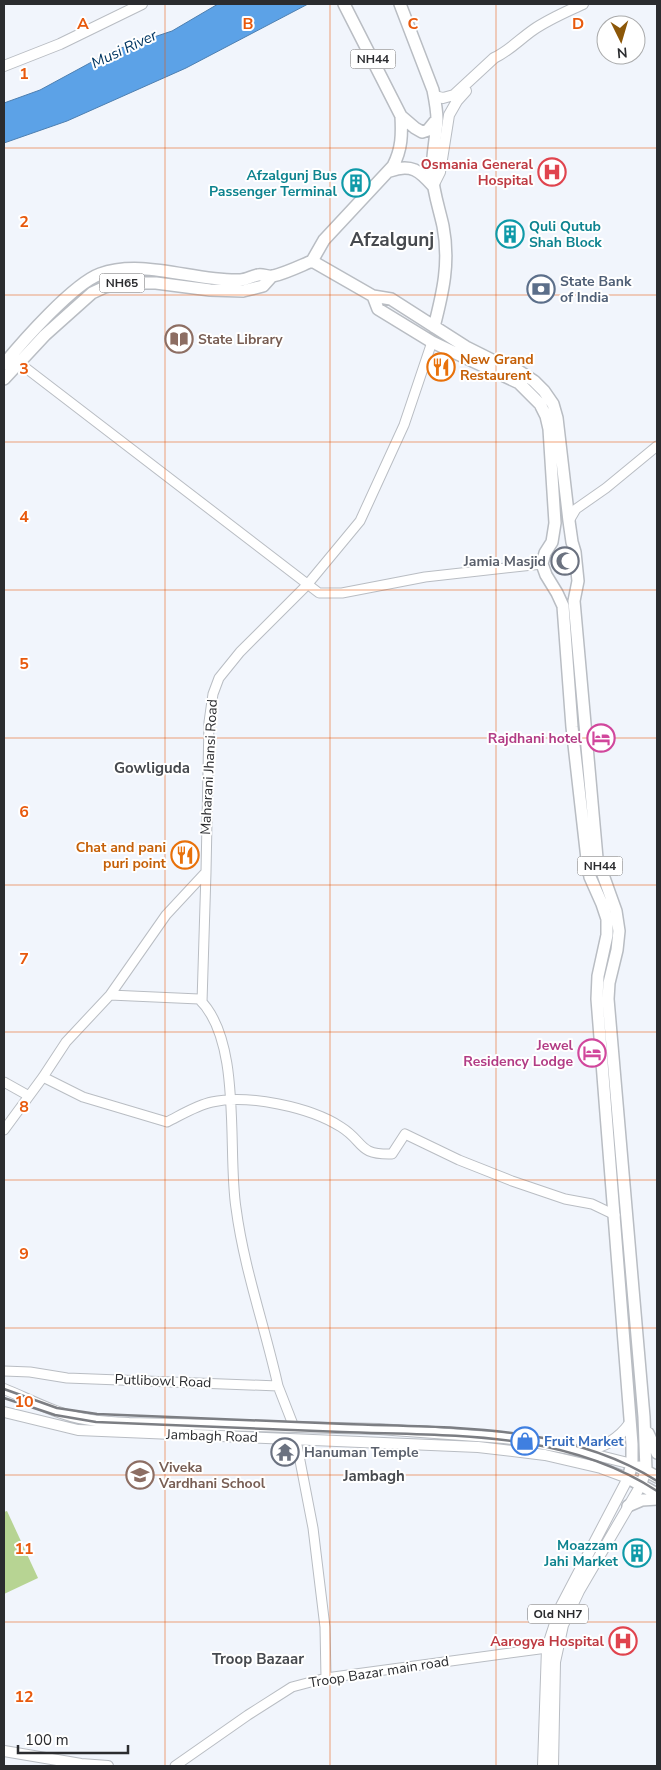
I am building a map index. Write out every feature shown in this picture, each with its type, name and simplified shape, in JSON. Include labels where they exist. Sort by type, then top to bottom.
[{"type":"highway","name":"NH44","points":[[344,4],[401,116],[422,132],[428,130],[437,119]]},
{"type":"highway","points":[[272,276],[312,261],[372,296],[391,299],[434,327],[443,294],[446,272],[446,249],[443,227],[433,186],[432,171],[437,119],[434,93],[400,4]]},
{"type":"highway","name":"NH44","points":[[312,261],[324,240],[390,171],[400,152],[402,138],[401,116]]},
{"type":"highway","points":[[390,171],[398,168],[414,169],[420,172],[433,186]]},
{"type":"highway","name":"NH65","points":[[4,364],[20,344],[85,282],[100,274],[120,270],[168,271],[241,280],[260,275],[272,276]]},
{"type":"highway","points":[[166,284],[168,271]]},
{"type":"highway","name":"NH65","points":[[4,379],[45,335],[92,293],[99,290],[121,283],[166,284],[210,290],[243,291],[263,286],[272,276]]},
{"type":"highway","points":[[372,296],[378,309],[432,342],[519,384],[540,404],[546,416],[549,429],[555,523],[552,542],[545,553],[542,564]]},
{"type":"highway","name":"NH44","points":[[434,327],[487,358],[516,369],[534,381],[553,404],[557,418],[568,521],[575,552],[578,581],[568,602],[572,726],[586,859],[590,877],[607,920],[607,935],[598,976],[597,999],[630,1423],[632,1464],[628,1478]]},
{"type":"highway","name":"NH44","points":[[542,564],[546,575],[568,602],[597,858],[616,910],[619,931],[617,950],[609,983],[608,1000],[646,1470]]},
{"type":"highway","points":[[644,1427],[657,1453]]},
{"type":"highway","points":[[632,1464],[657,1477]]},
{"type":"highway","points":[[628,1478],[657,1494]]},
{"type":"highway","points":[[628,1506],[642,1500],[657,1499]]},
{"type":"main road","points":[[4,66],[60,44],[142,4]]},
{"type":"main road","points":[[434,93],[443,98],[454,95],[494,58],[533,30],[583,4]]},
{"type":"main road","points":[[433,186],[440,172],[447,124],[453,108],[469,88],[497,61],[501,54]]},
{"type":"main road","points":[[4,1389],[47,1407],[94,1420],[129,1423],[379,1429],[504,1438],[579,1451],[632,1464]]},
{"type":"main road","name":"Jambagh Road","points":[[4,1412],[71,1429],[138,1434],[478,1447],[545,1455],[601,1468],[628,1478]]},
{"type":"main road","points":[[71,1429],[76,1426],[78,1417]]},
{"type":"main road","points":[[573,1462],[579,1451],[607,1445],[623,1434],[630,1423]]},
{"type":"main road","name":"Old NH7","points":[[553,1766],[552,1649],[570,1610],[641,1485],[646,1470]]},
{"type":"main road","name":"Old NH7","points":[[543,1766],[552,1649],[560,1608],[628,1478]]},
{"type":"main road","points":[[4,1751],[64,1762],[108,1766]]},
{"type":"street","name":"Maharani Jhansi Road","points":[[202,1002],[209,722],[213,694],[218,678],[240,652],[307,585],[360,521],[404,426],[432,342]]},
{"type":"street","points":[[18,362],[320,594],[425,578],[542,564]]},
{"type":"street","points":[[568,521],[576,509],[606,488],[657,446]]},
{"type":"street","points":[[4,1130],[43,1078],[66,1042],[110,995],[166,915],[206,872]]},
{"type":"street","points":[[110,995],[170,996],[199,999],[207,1006],[214,1020],[226,1055],[235,1208],[254,1295],[273,1360],[278,1386],[294,1427]]},
{"type":"street","points":[[43,1078],[83,1097],[167,1122],[211,1102],[230,1100],[260,1101],[317,1115],[340,1126],[352,1135],[365,1150],[377,1154],[392,1154],[404,1134],[468,1164],[565,1199],[592,1204],[615,1215]]},
{"type":"street","points":[[4,1082],[29,1096]]},
{"type":"street","name":"Putlibowl Road","points":[[4,1370],[67,1378],[278,1386]]},
{"type":"street","points":[[296,1440],[314,1528],[325,1627],[326,1678]]},
{"type":"street","name":"Troop Bazar main road","points":[[175,1766],[292,1687],[326,1678],[552,1649]]},
{"type":"green space","points":[[7,1511],[38,1578],[4,1594],[4,1512]]},
{"type":"water","name":"Musi River","points":[[218,4],[308,4],[186,68],[67,121],[4,143],[4,103],[40,90],[112,51],[172,31]]},
{"type":"railway","points":[[4,1389],[57,1408],[97,1414],[426,1426],[506,1432],[584,1448],[622,1462],[657,1481]]},
{"type":"railway","points":[[4,1398],[55,1415],[96,1422],[424,1434],[505,1440],[583,1457],[621,1471],[657,1491]]},
{"type":"place","name":"Osmania General Hospital","points":[[552,172]]},
{"type":"place","name":"Afzalgunj Bus Passenger Terminal","points":[[356,183]]},
{"type":"place","name":"Quli Qutub Shah Block","points":[[510,234]]},
{"type":"place","name":"State Bank of India","points":[[541,289]]},
{"type":"place","name":"State Library","points":[[179,339]]},
{"type":"place","name":"New Grand Restaurent","points":[[441,367]]},
{"type":"place","name":"Jamia Masjid","points":[[565,561]]},
{"type":"place","name":"Rajdhani hotel","points":[[601,738]]},
{"type":"place","name":"Chat and pani puri point","points":[[185,855]]},
{"type":"place","name":"Jewel Residency Lodge","points":[[592,1053]]},
{"type":"place","name":"Fruit Market","points":[[525,1441]]},
{"type":"place","name":"Hanuman Temple","points":[[285,1452]]},
{"type":"place","name":"Viveka Vardhani School","points":[[140,1475]]},
{"type":"place","name":"Moazzam Jahi Market","points":[[637,1553]]},
{"type":"place","name":"Aarogya Hospital","points":[[623,1641]]},
{"type":"district","name":"Afzalgunj","points":[[392,240]]},
{"type":"district","name":"Gowliguda","points":[[152,768]]},
{"type":"district","name":"Jambagh","points":[[374,1476]]},
{"type":"district","name":"Troop Bazaar","points":[[258,1659]]}]
